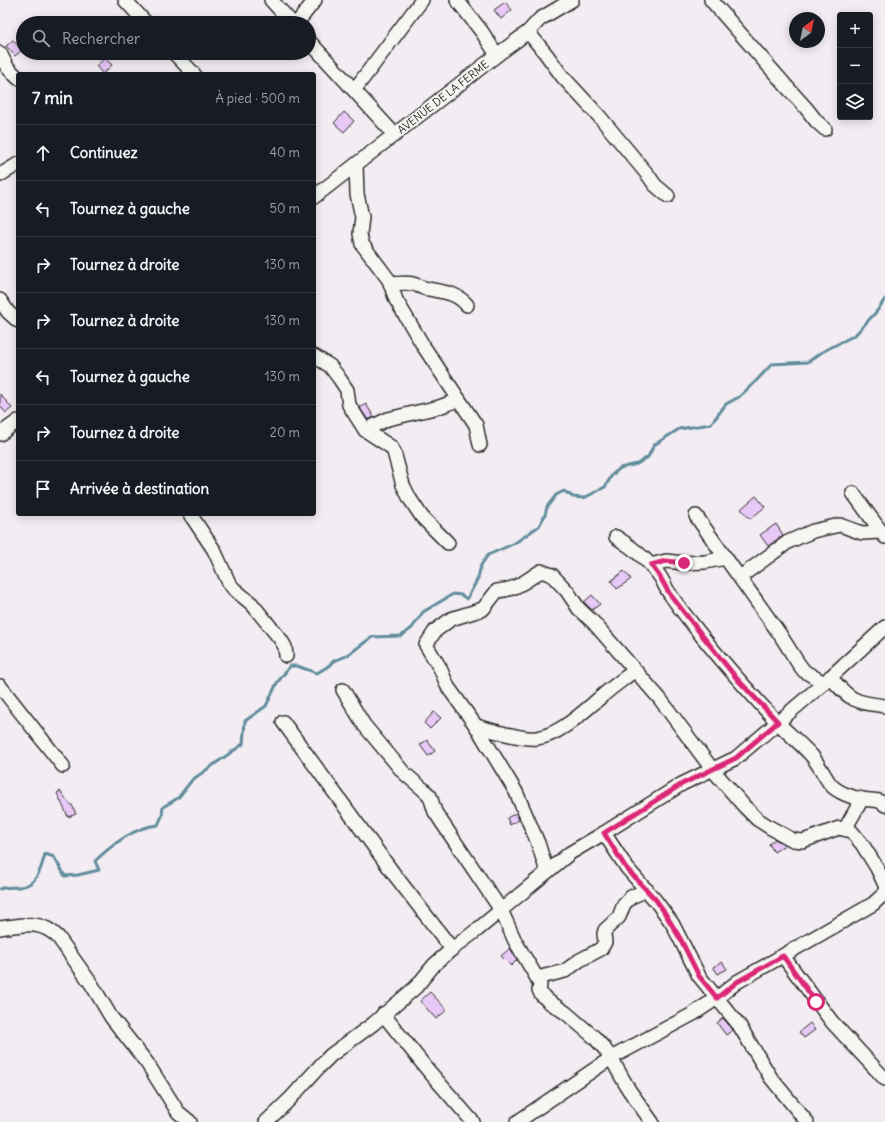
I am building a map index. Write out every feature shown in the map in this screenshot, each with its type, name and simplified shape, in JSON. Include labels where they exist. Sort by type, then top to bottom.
[{"type":"street","points":[[125,0],[140,16]]},
{"type":"street","points":[[271,0],[286,16]]},
{"type":"street","points":[[302,16],[315,0]]},
{"type":"street","points":[[355,89],[422,0]]},
{"type":"street","points":[[457,0],[482,32],[497,55]]},
{"type":"street","name":"AVENUE DE LA FERME","points":[[316,195],[528,32],[540,19],[572,0]]},
{"type":"street","points":[[711,0],[786,87],[825,129]]},
{"type":"street","points":[[528,32],[562,76],[599,116],[655,185],[668,196]]},
{"type":"street","points":[[316,48],[396,135]]},
{"type":"street","points":[[0,53],[7,67],[16,76]]},
{"type":"street","points":[[181,60],[192,72]]},
{"type":"street","points":[[0,174],[16,165]]},
{"type":"street","points":[[356,165],[357,194],[362,217],[360,240],[366,251],[386,275],[391,284],[396,300],[458,400],[467,410],[476,425],[480,445]]},
{"type":"street","points":[[391,284],[412,284],[426,289],[455,295],[467,305]]},
{"type":"street","points":[[0,300],[8,312],[16,319]]},
{"type":"street","points":[[316,357],[330,366],[339,378],[347,390],[349,405],[365,430],[390,447],[394,452],[403,485],[410,499],[422,517],[448,543]]},
{"type":"street","points":[[365,430],[388,419],[438,407],[458,400]]},
{"type":"street","points":[[854,493],[883,534]]},
{"type":"street","points":[[191,516],[214,550],[229,583],[252,604],[277,636],[285,648],[286,656]]},
{"type":"street","points":[[696,516],[779,632],[798,664],[804,671],[827,680],[855,701],[865,704],[885,706]]},
{"type":"street","points":[[740,577],[788,542],[813,531],[840,524],[862,533],[883,534]]},
{"type":"street","points":[[616,537],[651,565],[669,593],[738,680],[810,755],[836,789],[862,800],[877,800],[885,805]]},
{"type":"street","points":[[651,565],[666,561],[684,563],[705,562],[726,558]]},
{"type":"street","points":[[517,1122],[611,1058],[693,1014],[737,982],[873,904],[885,891],[877,868],[862,844],[851,831],[839,828],[803,841],[793,840],[771,828],[744,806],[712,769],[660,699],[580,609],[567,591],[552,575],[541,571],[524,583],[508,590],[497,591],[483,609],[451,619],[435,631],[426,645],[440,668],[448,687],[476,726],[516,792],[538,843],[547,872]]},
{"type":"street","points":[[266,1122],[323,1063],[342,1046],[373,1024],[416,987],[434,965],[452,948],[473,933],[570,853],[658,800],[669,791],[736,758],[827,680],[885,627]]},
{"type":"street","points":[[476,726],[497,732],[536,739],[545,736],[565,726],[635,670]]},
{"type":"street","points":[[0,686],[62,766]]},
{"type":"street","points":[[343,690],[364,725],[404,773],[430,796],[435,812],[501,910],[515,941],[537,978],[540,985],[539,990],[541,994],[594,1037],[611,1058],[629,1090],[652,1122]]},
{"type":"street","points":[[283,722],[394,874],[452,948]]},
{"type":"street","points":[[845,829],[862,800]]},
{"type":"street","points":[[604,833],[626,868],[656,900],[672,923],[699,976],[739,1025],[771,1078],[807,1122]]},
{"type":"street","points":[[537,978],[565,971],[580,960],[602,949],[605,942],[605,930],[619,917],[624,904],[631,897],[646,890]]},
{"type":"street","points":[[0,928],[37,925],[44,926],[58,937],[92,985],[111,1017],[147,1063],[178,1112],[190,1122]]},
{"type":"street","points":[[783,956],[799,980],[832,1022],[885,1079]]},
{"type":"street","points":[[383,1014],[427,1069],[473,1122]]},
{"type":"building","points":[[505,2],[512,10],[501,19],[494,10]]},
{"type":"building","points":[[13,40],[16,43],[16,55],[15,56],[6,46]]},
{"type":"building","points":[[103,60],[107,60],[112,65],[105,72],[101,72],[96,66]]},
{"type":"building","points":[[344,112],[354,121],[344,132],[334,123]]},
{"type":"building","points":[[0,394],[12,408],[6,413],[0,406]]},
{"type":"building","points":[[366,404],[374,417],[368,420],[360,408]]},
{"type":"building","points":[[756,496],[765,507],[750,519],[741,509]]},
{"type":"building","points":[[776,524],[783,535],[768,546],[760,535]]},
{"type":"building","points":[[624,571],[631,579],[617,589],[611,581]]},
{"type":"building","points":[[592,595],[600,604],[592,610],[584,602]]},
{"type":"building","points":[[434,712],[441,718],[430,729],[424,723]]},
{"type":"building","points":[[427,740],[435,751],[428,756],[420,745]]},
{"type":"building","points":[[60,791],[72,805],[76,814],[68,817],[57,793]]},
{"type":"building","points":[[516,813],[519,820],[510,825],[507,818]]},
{"type":"building","points":[[775,839],[785,845],[774,852],[769,844]]},
{"type":"building","points":[[510,948],[517,960],[511,966],[501,956]]},
{"type":"building","points":[[722,962],[727,969],[718,974],[713,967]]},
{"type":"building","points":[[430,992],[447,1010],[436,1019],[420,1001]]},
{"type":"building","points":[[723,1018],[733,1030],[726,1035],[717,1023]]},
{"type":"building","points":[[810,1023],[815,1030],[804,1038],[799,1032]]},
{"type":"waterway","points":[[0,889],[30,884],[40,871],[45,854],[54,857],[65,876],[78,875],[99,870],[95,861],[116,843],[132,833],[149,826],[158,825],[162,816],[163,807],[178,798],[192,780],[243,744],[245,721],[266,706],[277,683],[290,666],[297,666],[317,673],[334,661],[348,655],[372,637],[401,636],[412,628],[423,612],[453,594],[461,595],[467,599],[478,578],[481,565],[488,555],[515,543],[539,526],[545,515],[547,507],[556,495],[564,491],[573,497],[584,498],[605,487],[612,475],[620,468],[637,464],[648,457],[654,445],[679,429],[711,424],[726,404],[739,397],[772,364],[808,362],[822,352],[855,335],[877,311],[885,299]]},
{"type":"route","points":[[684,563],[666,561],[651,565],[669,593],[738,680],[778,722],[736,758],[724,765],[694,777],[669,791],[658,800],[604,833],[626,868],[656,900],[672,923],[699,976],[717,998],[737,982],[783,956],[816,1002]]}]
